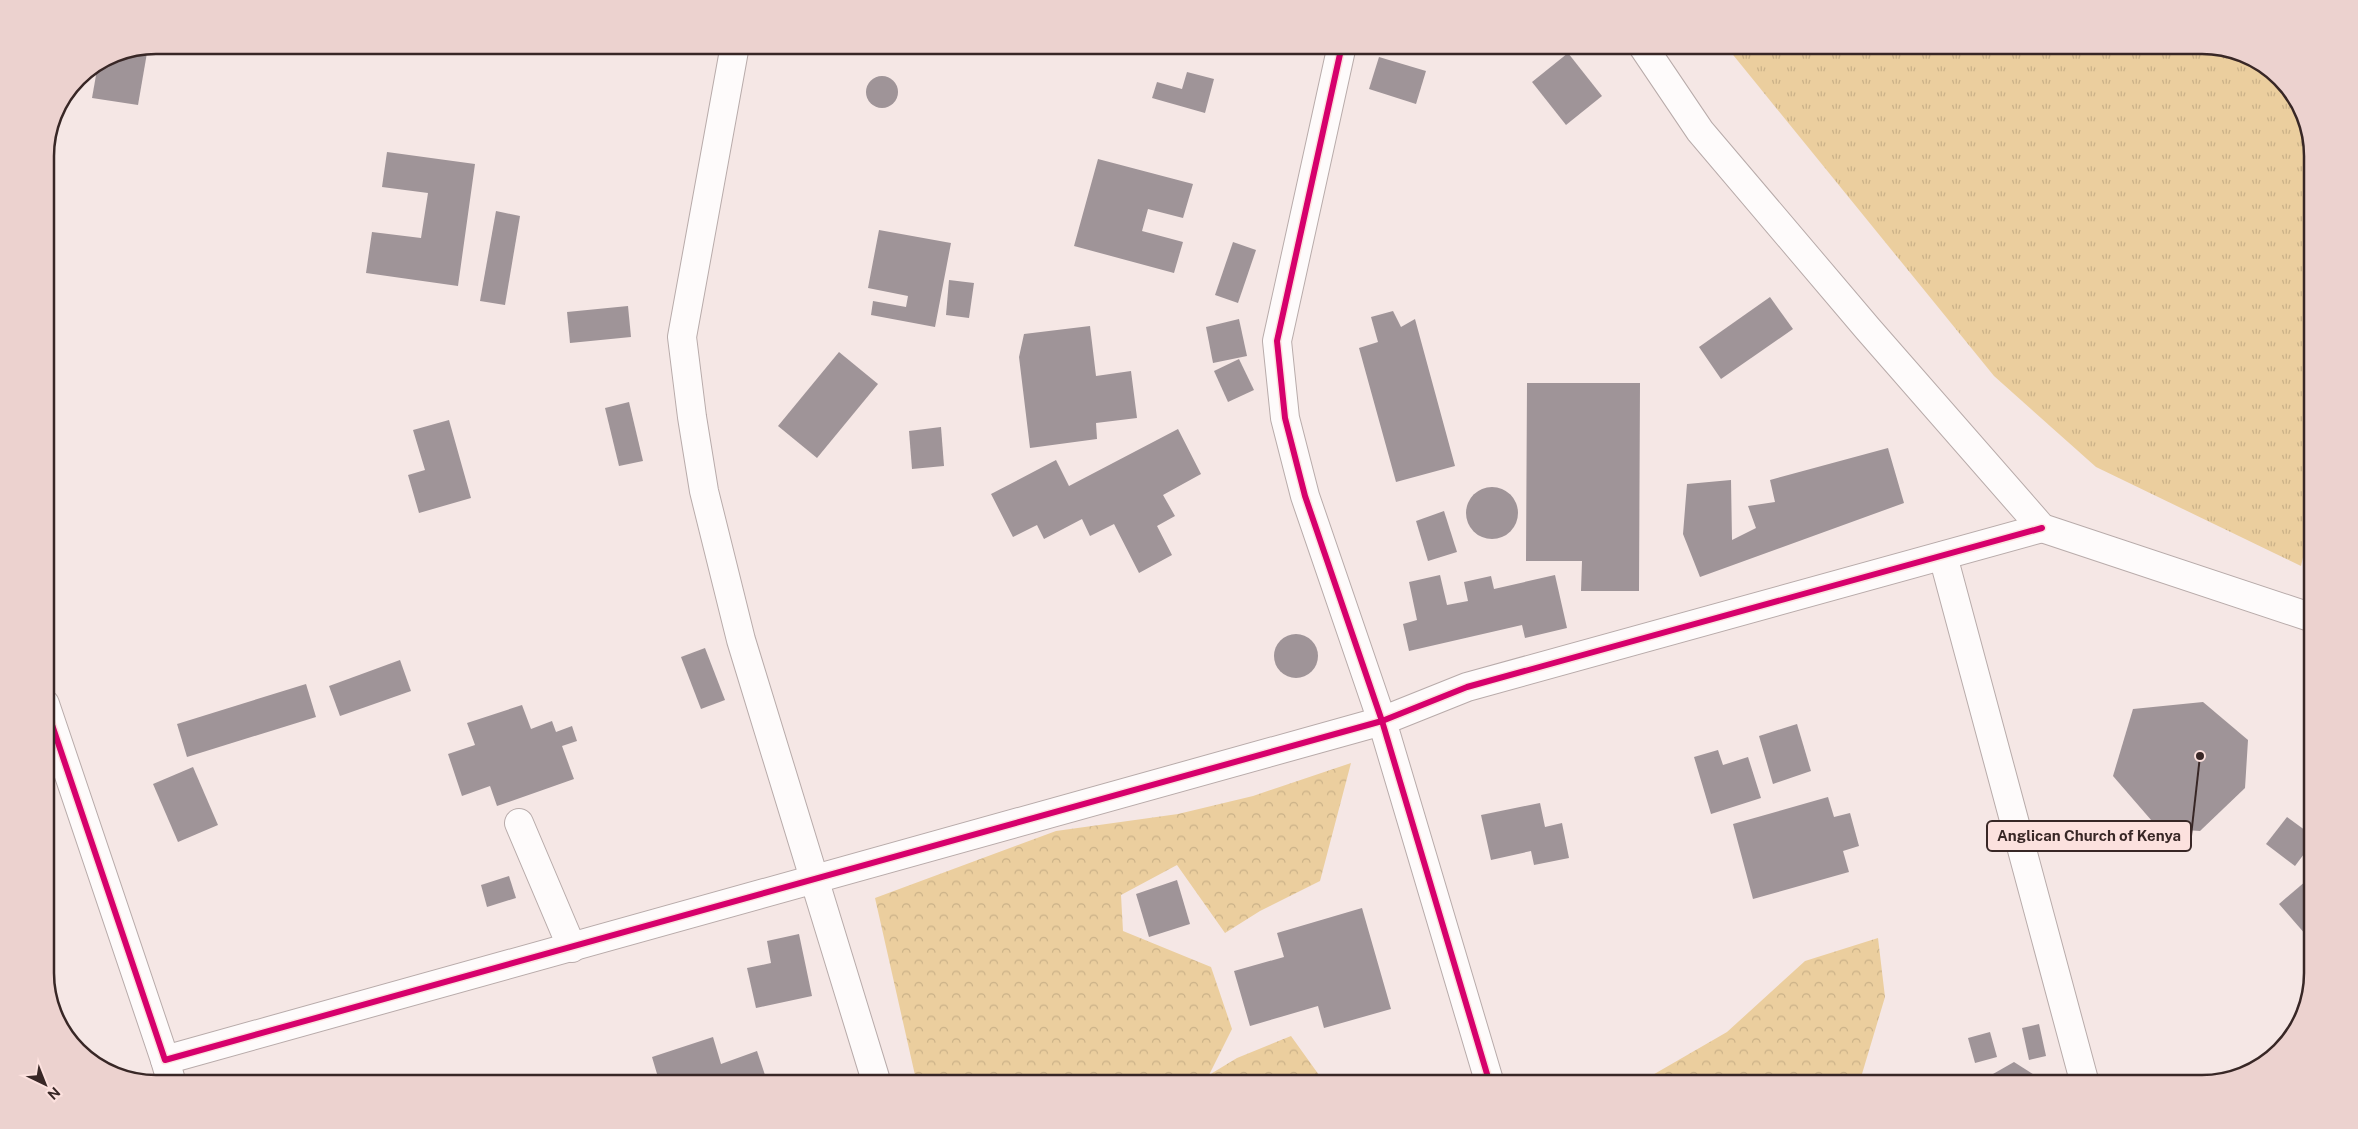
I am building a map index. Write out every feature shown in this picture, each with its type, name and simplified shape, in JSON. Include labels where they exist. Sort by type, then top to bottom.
[{"type":"street","points":[[733,54],[682,338],[704,491],[741,640],[874,1075]]},
{"type":"street","points":[[1340,54],[1277,341],[1285,418],[1305,496],[1382,721],[1487,1075]]},
{"type":"street","points":[[1648,54],[1700,131],[1868,329],[2042,528],[2304,615]]},
{"type":"street","points":[[54,731],[168,1072],[572,948],[1382,721],[1467,687],[2042,528]]},
{"type":"street","points":[[1943,556],[2083,1075]]},
{"type":"street","points":[[519,823],[572,948]]},
{"type":"green space","points":[[1732,54],[2202,54],[2235,59],[2253,67],[2283,94],[2291,105],[2299,123],[2304,149],[2304,553],[2301,566],[2096,467],[1994,376]]},
{"type":"green space","points":[[1351,763],[1320,881],[1260,911],[1225,933],[1177,865],[1121,895],[1123,931],[1211,967],[1232,1029],[1209,1075],[915,1075],[875,898],[1056,831],[1178,814],[1253,796]]},
{"type":"green space","points":[[1878,938],[1885,997],[1862,1075],[1653,1075],[1727,1032],[1805,961]]},
{"type":"green space","points":[[1291,1036],[1319,1075],[1209,1075],[1237,1058]]},
{"type":"building","points":[[1569,54],[1602,96],[1566,125],[1532,82]]},
{"type":"building","points":[[147,55],[138,105],[92,98],[96,73],[99,71],[129,57]]},
{"type":"building","points":[[1379,57],[1426,71],[1416,104],[1369,89]]},
{"type":"building","points":[[1187,72],[1214,79],[1205,113],[1152,98],[1157,82],[1182,89]]},
{"type":"building","points":[[882,76],[888,77],[893,81],[897,86],[897,98],[893,103],[888,107],[882,108],[876,107],[871,103],[867,98],[866,92],[867,86],[871,81],[876,77]]},
{"type":"building","points":[[387,152],[475,164],[458,286],[366,273],[372,232],[421,238],[428,193],[382,187]]},
{"type":"building","points":[[1098,159],[1193,184],[1183,218],[1148,209],[1142,231],[1183,242],[1174,273],[1074,246]]},
{"type":"building","points":[[496,211],[520,216],[505,305],[480,301]]},
{"type":"building","points":[[879,230],[951,243],[935,327],[871,315],[873,301],[906,307],[908,296],[868,288]]},
{"type":"building","points":[[1233,242],[1256,250],[1238,303],[1215,295]]},
{"type":"building","points":[[949,280],[974,283],[969,318],[946,315]]},
{"type":"building","points":[[1770,297],[1793,329],[1721,379],[1699,347]]},
{"type":"building","points":[[628,306],[631,337],[570,343],[567,312]]},
{"type":"building","points":[[1393,311],[1401,327],[1415,319],[1455,466],[1396,482],[1359,348],[1378,342],[1371,317]]},
{"type":"building","points":[[1239,319],[1247,356],[1213,363],[1206,327]]},
{"type":"building","points":[[1090,326],[1096,376],[1131,371],[1137,418],[1096,423],[1097,439],[1030,448],[1019,357],[1024,334]]},
{"type":"building","points":[[839,352],[878,384],[817,458],[778,426]]},
{"type":"building","points":[[1239,359],[1254,390],[1228,402],[1214,371]]},
{"type":"building","points":[[1527,383],[1640,383],[1639,591],[1581,591],[1582,561],[1526,561]]},
{"type":"building","points":[[629,402],[643,461],[619,466],[605,408]]},
{"type":"building","points":[[449,420],[471,498],[419,513],[408,475],[425,470],[413,430]]},
{"type":"building","points":[[941,427],[944,466],[912,469],[909,431]]},
{"type":"building","points":[[1178,429],[1201,474],[1163,495],[1175,516],[1157,526],[1172,555],[1139,573],[1114,524],[1090,536],[1082,519],[1044,539],[1037,525],[1013,537],[991,494],[1056,460],[1069,486]]},
{"type":"building","points":[[1888,448],[1904,503],[1700,577],[1683,534],[1687,484],[1731,480],[1732,540],[1756,528],[1748,506],[1775,502],[1770,480]]},
{"type":"building","points":[[1492,487],[1502,489],[1510,495],[1516,503],[1518,513],[1516,523],[1510,531],[1502,537],[1492,539],[1482,537],[1474,531],[1468,523],[1466,513],[1468,503],[1474,495],[1482,489]]},
{"type":"building","points":[[1444,511],[1457,552],[1428,561],[1416,521]]},
{"type":"building","points":[[1440,575],[1447,605],[1468,601],[1464,582],[1491,576],[1494,589],[1555,575],[1567,628],[1525,638],[1522,625],[1409,651],[1403,624],[1417,620],[1409,582]]},
{"type":"building","points":[[1296,634],[1308,638],[1314,644],[1318,656],[1314,668],[1308,674],[1296,678],[1284,674],[1278,668],[1274,656],[1278,644],[1284,638]]},
{"type":"building","points":[[705,648],[725,700],[701,709],[681,657]]},
{"type":"building","points":[[400,660],[411,691],[340,716],[329,686]]},
{"type":"building","points":[[306,684],[316,717],[187,757],[177,724]]},
{"type":"building","points":[[2203,702],[2248,740],[2245,788],[2200,831],[2158,828],[2113,776],[2133,709]]},
{"type":"building","points":[[522,705],[531,729],[552,721],[556,732],[572,726],[577,741],[562,746],[574,779],[497,806],[490,786],[462,796],[448,754],[475,745],[467,723]]},
{"type":"building","points":[[1797,724],[1811,771],[1773,784],[1759,736]]},
{"type":"building","points":[[1718,750],[1723,765],[1748,757],[1761,798],[1711,814],[1694,757]]},
{"type":"building","points":[[193,767],[218,825],[178,842],[153,784]]},
{"type":"building","points":[[1828,797],[1834,817],[1850,813],[1859,846],[1843,851],[1849,872],[1753,899],[1733,824]]},
{"type":"building","points":[[1540,803],[1545,827],[1562,823],[1569,858],[1534,865],[1531,851],[1491,860],[1481,815]]},
{"type":"building","points":[[2287,817],[2304,829],[2304,854],[2295,866],[2266,844]]},
{"type":"building","points":[[509,876],[516,898],[487,907],[481,885]]},
{"type":"building","points":[[1177,880],[1190,924],[1149,937],[1136,894]]},
{"type":"building","points":[[2304,883],[2304,933],[2279,904]]},
{"type":"building","points":[[1362,908],[1391,1009],[1324,1028],[1318,1006],[1250,1026],[1234,971],[1284,957],[1277,933]]},
{"type":"building","points":[[799,934],[812,996],[756,1008],[747,968],[771,963],[767,941]]},
{"type":"building","points":[[2039,1024],[2046,1056],[2029,1060],[2022,1028]]},
{"type":"building","points":[[1990,1032],[1997,1057],[1975,1063],[1968,1038]]},
{"type":"building","points":[[713,1037],[721,1064],[757,1051],[765,1075],[657,1075],[652,1057]]},
{"type":"building","points":[[2014,1062],[2034,1075],[1993,1075]]},
{"type":"cycle path","points":[[1340,54],[1277,341],[1285,418],[1305,496],[1382,721],[1487,1075]]},
{"type":"cycle path","points":[[54,731],[165,1060],[1382,721],[1467,687],[2042,528]]},
{"type":"place","name":"Anglican Church of Kenya","points":[[2200,756]]}]
